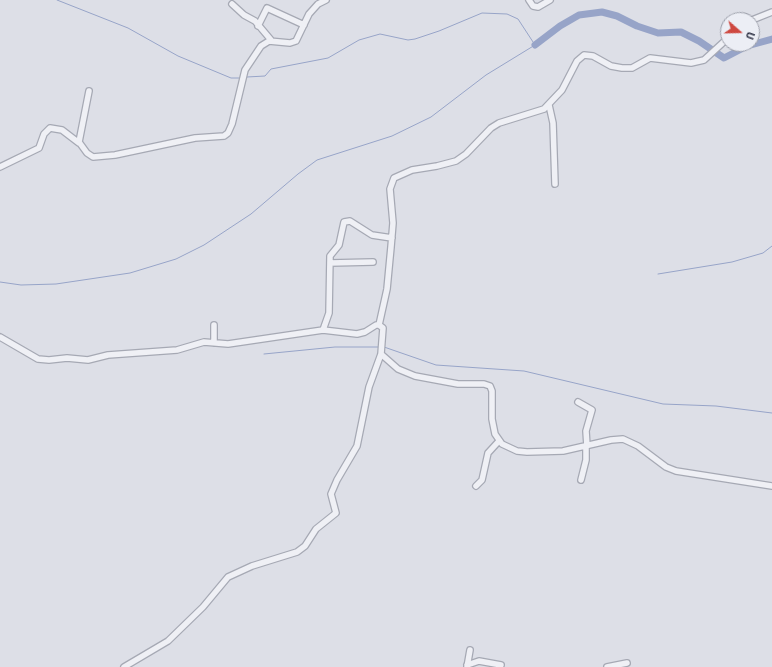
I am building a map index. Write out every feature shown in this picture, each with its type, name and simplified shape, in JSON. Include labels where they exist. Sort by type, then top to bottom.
[{"type":"street","points":[[0,167],[39,148],[44,134],[50,128],[62,130],[79,143],[87,153],[97,158],[195,138],[224,136],[231,127],[242,86],[244,72],[261,46],[272,40],[286,43],[295,42],[301,35],[309,14],[316,3],[326,0]]},
{"type":"street","points":[[529,0],[533,6],[538,7],[550,0]]},
{"type":"street","points":[[538,7],[539,0]]},
{"type":"street","points":[[232,4],[244,15],[255,21],[272,40]]},
{"type":"street","points":[[258,26],[267,8],[304,25]]},
{"type":"street","points":[[760,17],[772,12]]},
{"type":"street","points":[[379,325],[388,275],[392,238],[390,189],[394,178],[412,170],[456,161],[466,154],[491,128],[499,122],[535,113],[549,105],[567,84],[577,61],[584,55],[593,56],[611,66],[628,69],[650,58],[687,63],[704,60],[720,46]]},
{"type":"street","points":[[79,143],[89,91]]},
{"type":"street","points":[[549,105],[552,123],[555,184]]},
{"type":"street","points":[[323,330],[329,313],[330,256],[340,242],[344,221],[350,221],[372,235],[392,238]]},
{"type":"street","points":[[330,263],[373,262]]},
{"type":"street","points":[[0,337],[32,357],[45,360],[67,358],[88,360],[108,355],[177,350],[200,343],[214,342],[228,344],[323,330],[357,334],[379,325]]},
{"type":"street","points":[[124,667],[168,641],[208,602],[228,577],[252,566],[297,552],[304,546],[316,529],[333,517],[336,510],[331,498],[333,490],[357,446],[369,387],[382,349],[383,328],[379,325]]},
{"type":"street","points":[[214,326],[214,342]]},
{"type":"street","points":[[382,349],[398,369],[415,376],[458,384],[484,384],[490,386],[492,391],[492,420],[499,441],[508,447],[524,452],[563,451],[611,440],[623,439],[638,446],[666,467],[676,471],[772,486]]},
{"type":"street","points":[[578,402],[592,410],[586,431],[586,455],[581,480]]},
{"type":"street","points":[[476,486],[482,480],[487,455],[499,441]]},
{"type":"street","points":[[467,666],[470,650]]},
{"type":"street","points":[[467,666],[479,661],[501,665]]},
{"type":"street","points":[[607,667],[627,663]]},
{"type":"waterway","points":[[57,0],[128,28],[178,56],[231,78],[241,78]]},
{"type":"waterway","points":[[535,45],[560,26],[579,15],[602,12],[617,16],[637,26],[658,33],[681,32],[699,41],[724,58],[747,46],[772,39]]},
{"type":"waterway","points":[[0,282],[21,285],[56,284],[130,273],[176,259],[204,245],[251,214],[317,160],[392,136],[431,117],[486,75],[535,45],[518,19],[507,14],[482,13],[439,31],[415,39],[408,40],[380,34],[359,40],[328,58],[271,69],[265,76],[247,77]]},
{"type":"waterway","points":[[658,274],[732,262],[763,253],[772,246]]},
{"type":"waterway","points":[[264,354],[335,347],[379,347]]},
{"type":"waterway","points":[[384,347],[436,365],[524,371],[663,404],[716,406],[772,413]]}]
